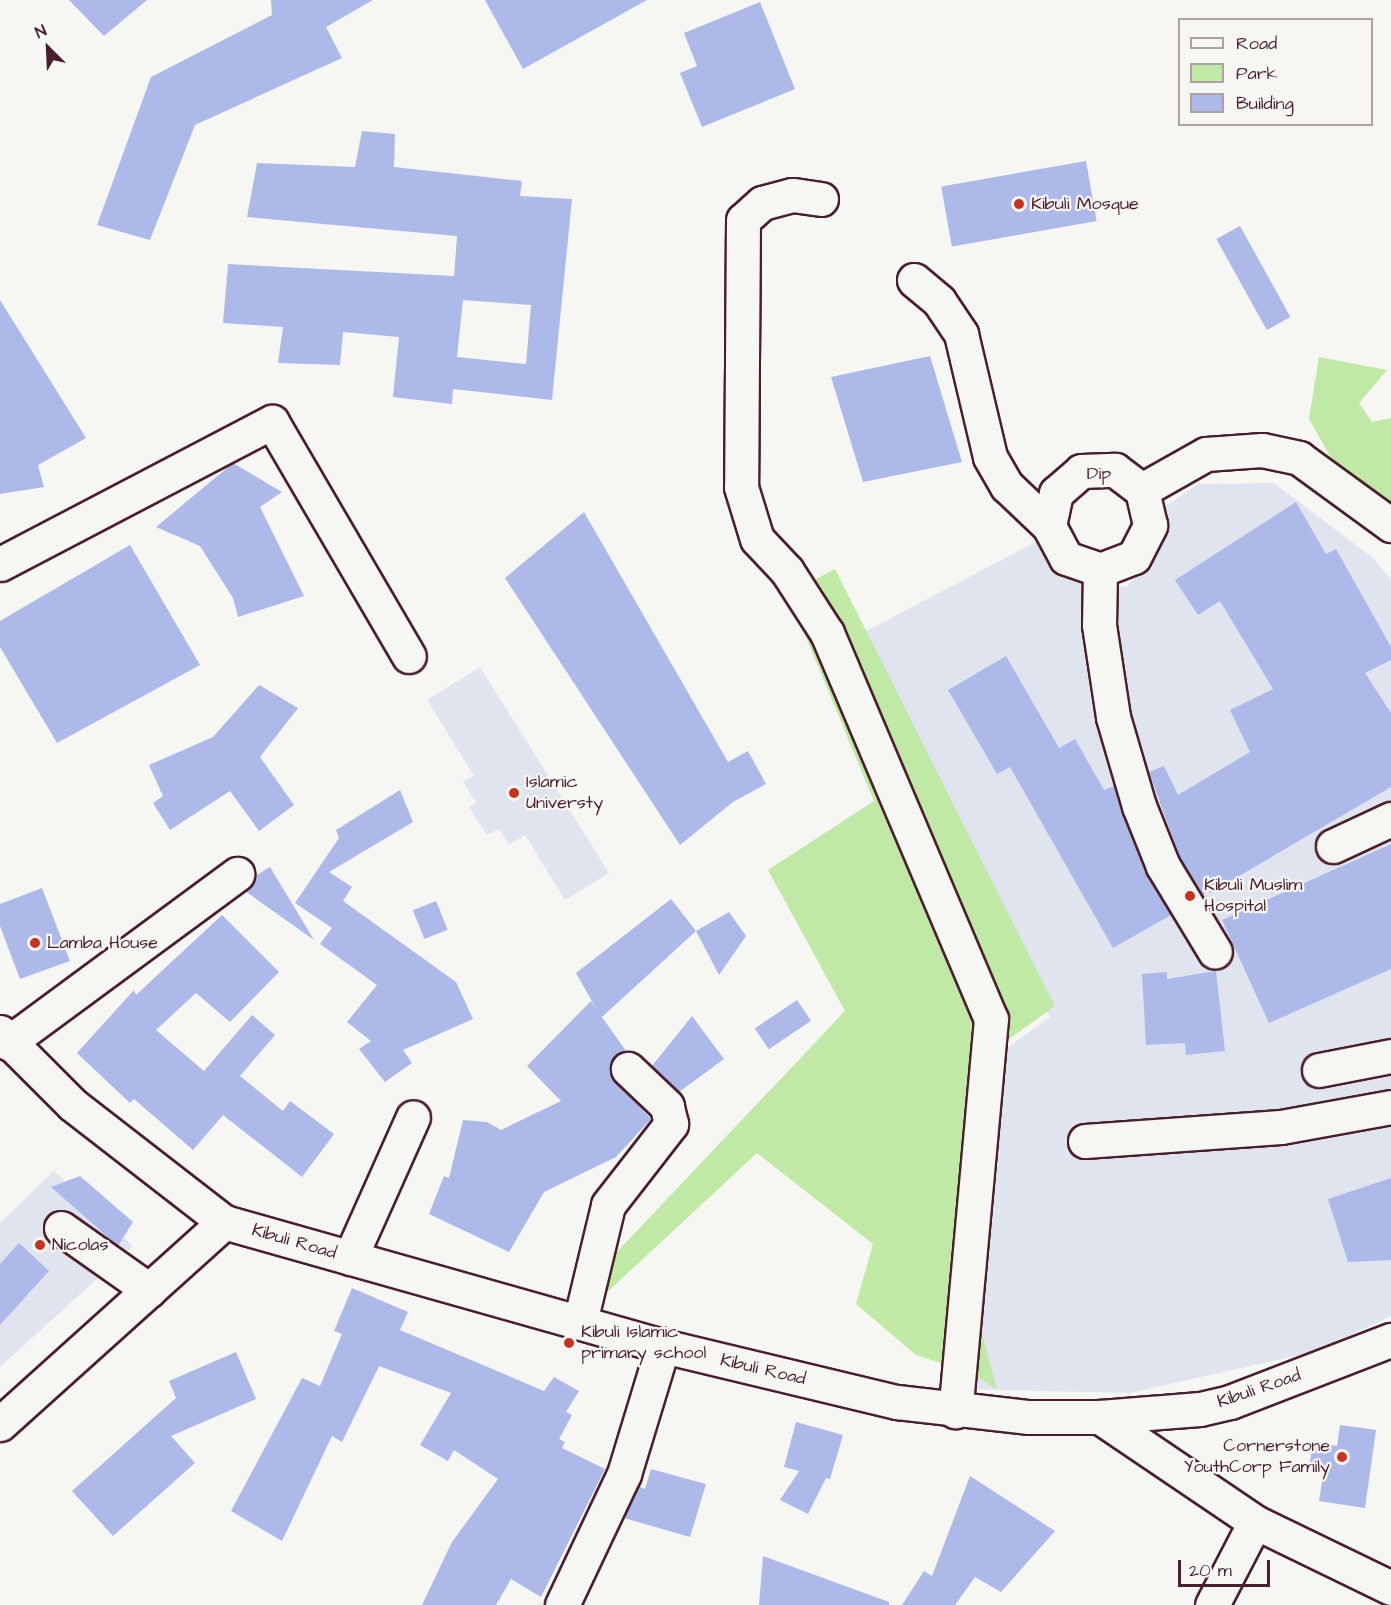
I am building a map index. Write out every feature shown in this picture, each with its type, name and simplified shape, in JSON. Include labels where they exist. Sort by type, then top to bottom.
[{"type":"street","points":[[820,199],[792,195],[762,203],[743,220],[741,487],[757,539],[787,571],[827,633],[991,1019],[955,1411]]},
{"type":"street","points":[[914,280],[939,301],[961,334],[990,457],[1007,486],[1049,526],[1066,558],[1100,570],[1134,557],[1150,525],[1142,490],[1206,454],[1262,450],[1299,458],[1391,525]]},
{"type":"street","points":[[0,564],[272,422],[409,656]]},
{"type":"street","name":"Dip","points":[[1049,526],[1056,493],[1082,471],[1115,470],[1142,490]]},
{"type":"street","points":[[1100,570],[1099,625],[1113,717],[1139,806],[1163,866],[1215,952]]},
{"type":"street","points":[[1333,846],[1391,819]]},
{"type":"street","points":[[0,1424],[224,1222],[73,1105],[4,1038],[237,874]]},
{"type":"street","points":[[1319,1070],[1391,1056]]},
{"type":"street","points":[[580,1322],[608,1205],[671,1124],[667,1106],[628,1069]]},
{"type":"street","points":[[1085,1141],[1281,1127],[1391,1107]]},
{"type":"street","points":[[350,1258],[413,1117]]},
{"type":"street","name":"Kibuli Road","points":[[224,1222],[663,1346],[897,1402],[955,1411],[1100,1417],[1230,1402],[1391,1340]]},
{"type":"street","points":[[62,1228],[149,1290]]},
{"type":"street","points":[[562,1605],[624,1474],[663,1346]]},
{"type":"street","points":[[1100,1417],[1255,1522],[1391,1588]]},
{"type":"street","points":[[1212,1605],[1255,1522]]},
{"type":"shaded area","name":"Kibuli Muslim Hospital","points":[[1274,483],[1373,558],[1391,579],[1391,1316],[1317,1351],[1130,1393],[971,1389],[997,1055],[1050,1017],[857,636],[1043,538],[1094,582],[1127,587],[1154,552],[1159,511],[1198,484]],"holes":[[[1006,657],[1054,740],[997,774],[948,690]]]},
{"type":"shaded area","name":"Islamic Universty","points":[[480,667],[609,873],[565,900],[525,835],[509,845],[499,829],[487,835],[469,807],[476,803],[463,782],[474,776],[427,700]]},
{"type":"shaded area","points":[[54,1171],[133,1246],[0,1367],[0,1223]]},
{"type":"green space","points":[[1319,357],[1387,370],[1359,403],[1372,422],[1391,418],[1391,505],[1334,463],[1309,419]]},
{"type":"green space","points":[[835,569],[1055,1006],[1002,1044],[982,1333],[997,1390],[972,1373],[916,1355],[856,1304],[873,1244],[757,1153],[602,1297],[578,1293],[845,1011],[768,870],[874,801],[788,594]]},
{"type":"building","points":[[69,0],[147,0],[104,36]]},
{"type":"building","points":[[271,0],[373,0],[326,27],[342,58],[195,125],[150,240],[97,225],[151,77],[272,15]]},
{"type":"building","points":[[485,0],[647,0],[523,69]]},
{"type":"building","points":[[760,2],[795,89],[702,127],[680,73],[697,66],[684,33]]},
{"type":"building","points":[[362,131],[395,134],[394,167],[522,181],[520,196],[572,199],[552,400],[453,389],[452,404],[393,397],[399,337],[343,332],[340,365],[278,363],[283,327],[223,323],[228,264],[454,276],[457,236],[247,217],[257,163],[355,167]],"holes":[[[463,300],[531,305],[526,364],[457,357]]]},
{"type":"building","name":"Kibuli Mosque","points":[[1086,161],[1097,221],[952,247],[941,187]]},
{"type":"building","points":[[1240,226],[1290,317],[1267,330],[1216,239]]},
{"type":"building","points":[[0,300],[86,438],[38,465],[44,487],[0,494]]},
{"type":"building","points":[[930,356],[962,462],[863,482],[831,377]]},
{"type":"building","points":[[233,463],[282,492],[260,507],[304,596],[238,617],[233,598],[200,546],[156,527]]},
{"type":"building","points":[[1296,502],[1326,554],[1336,549],[1391,647],[1391,660],[1365,673],[1391,713],[1391,787],[1210,893],[1207,885],[1203,897],[1180,858],[1149,772],[1164,766],[1178,795],[1250,752],[1230,710],[1273,689],[1220,601],[1198,615],[1175,580]]},
{"type":"building","points":[[584,512],[728,762],[748,751],[766,784],[733,802],[680,845],[505,578]]},
{"type":"building","points":[[130,545],[200,665],[57,743],[0,647],[0,621]]},
{"type":"building","points":[[1006,656],[1059,748],[1075,739],[1104,790],[1114,786],[1146,873],[1171,915],[1113,948],[1010,767],[997,774],[948,690]]},
{"type":"building","points":[[259,685],[298,708],[260,757],[294,805],[259,831],[230,791],[170,830],[153,803],[163,796],[149,765],[213,737]]},
{"type":"building","points":[[400,790],[413,822],[329,872],[352,887],[343,901],[456,982],[473,1019],[403,1050],[412,1063],[385,1082],[359,1049],[371,1041],[347,1022],[377,985],[320,944],[332,928],[295,903],[339,838],[336,830]]},
{"type":"building","points":[[1391,844],[1391,969],[1269,1023],[1222,920]]},
{"type":"building","points":[[270,867],[314,940],[245,891],[255,876]]},
{"type":"building","name":"Lamba House","points":[[42,888],[70,961],[20,979],[0,926],[0,904]]},
{"type":"building","points":[[671,899],[696,931],[602,1017],[626,1051],[614,1057],[610,1075],[651,1119],[616,1157],[544,1192],[509,1252],[429,1214],[444,1176],[449,1178],[463,1120],[487,1122],[501,1130],[561,1101],[527,1066],[591,1001],[597,1010],[576,973]]},
{"type":"building","points":[[436,901],[448,930],[424,939],[413,910]]},
{"type":"building","points":[[729,912],[746,936],[719,975],[696,931]]},
{"type":"building","points":[[222,915],[279,972],[230,1022],[196,993],[156,1030],[204,1071],[252,1015],[275,1035],[240,1076],[283,1111],[290,1101],[334,1134],[302,1177],[223,1115],[193,1150],[134,1099],[130,1103],[77,1053],[134,990],[136,995]]},
{"type":"building","points":[[1216,971],[1225,1051],[1186,1055],[1185,1043],[1146,1045],[1142,974],[1167,972],[1167,979]]},
{"type":"building","points":[[797,1000],[811,1021],[769,1049],[755,1029]]},
{"type":"building","points":[[692,1016],[724,1059],[679,1092],[652,1066]]},
{"type":"building","points":[[80,1176],[133,1222],[118,1246],[51,1187]]},
{"type":"building","points":[[1391,1178],[1391,1260],[1348,1262],[1328,1199]]},
{"type":"building","points":[[19,1243],[49,1271],[0,1325],[0,1264]]},
{"type":"building","points":[[352,1288],[408,1312],[400,1330],[544,1391],[554,1377],[579,1391],[566,1412],[572,1415],[559,1439],[565,1442],[562,1448],[605,1469],[541,1597],[511,1579],[496,1605],[422,1605],[452,1542],[498,1479],[454,1450],[448,1461],[420,1445],[451,1393],[379,1366],[342,1442],[332,1436],[282,1541],[231,1511],[302,1378],[320,1386],[342,1334],[334,1331]]},
{"type":"building","points":[[236,1352],[256,1399],[171,1436],[195,1463],[113,1536],[72,1491],[176,1398],[169,1381]]},
{"type":"building","points":[[796,1422],[843,1435],[830,1479],[826,1478],[808,1514],[780,1500],[799,1471],[784,1467]]},
{"type":"building","name":"Cornerstone YouthCorp Family","points":[[1340,1425],[1376,1430],[1365,1508],[1319,1501],[1324,1470],[1309,1468],[1313,1442],[1337,1446]]},
{"type":"building","points":[[651,1469],[706,1484],[690,1537],[624,1518],[639,1486],[645,1489]]},
{"type":"building","points":[[970,1476],[1055,1531],[1001,1592],[975,1577],[955,1605],[902,1605],[924,1571],[932,1576]]},
{"type":"building","points":[[763,1556],[889,1602],[889,1605],[759,1605]]},
{"type":"place","name":"Kibuli Mosque","points":[[1019,204]]},
{"type":"place","name":"Islamic Universty","points":[[514,793]]},
{"type":"place","name":"Kibuli Muslim Hospital","points":[[1190,896]]},
{"type":"place","name":"Lamba House","points":[[35,943]]},
{"type":"place","name":"Nicolas","points":[[40,1245]]},
{"type":"place","name":"Kibuli Islamic primary school","points":[[569,1343]]},
{"type":"place","name":"Cornerstone YouthCorp Family","points":[[1342,1457]]}]
